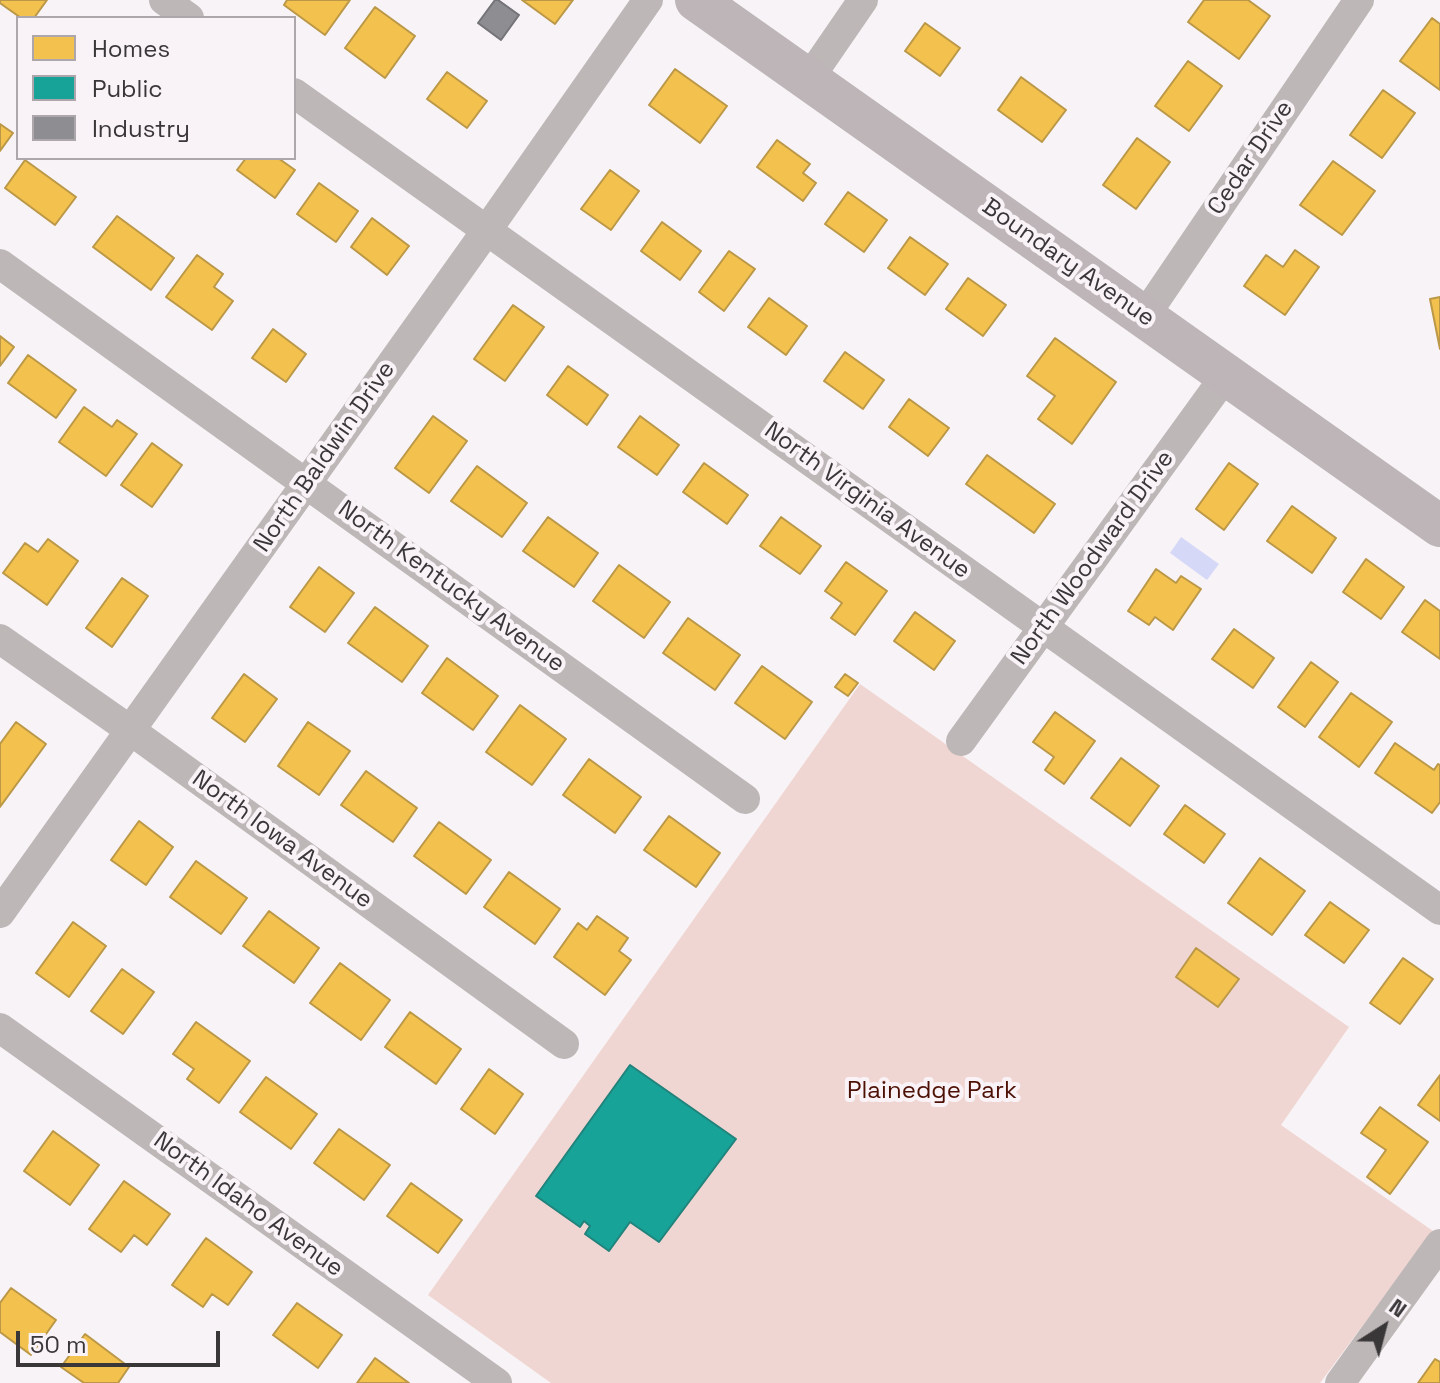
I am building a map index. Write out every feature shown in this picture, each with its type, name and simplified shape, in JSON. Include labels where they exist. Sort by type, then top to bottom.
[{"type":"main road","name":"Boundary Avenue","points":[[696,0],[1440,526]]},
{"type":"street","points":[[164,0],[186,16]]},
{"type":"street","name":"North Baldwin Drive","points":[[0,913],[648,0]]},
{"type":"street","points":[[808,80],[863,0]]},
{"type":"street","name":"Cedar Drive","points":[[1144,317],[1359,0]]},
{"type":"street","name":"North Virginia Avenue","points":[[296,94],[1440,910]]},
{"type":"street","name":"North Kentucky Avenue","points":[[0,264],[745,799]]},
{"type":"street","name":"North Woodward Drive","points":[[961,741],[1226,375]]},
{"type":"street","name":"North Iowa Avenue","points":[[0,639],[564,1044]]},
{"type":"street","name":"North Idaho Avenue","points":[[0,1028],[497,1383]]},
{"type":"street","points":[[1340,1383],[1430,1278],[1440,1244]]},
{"type":"green space","name":"Plainedge Park","points":[[860,684],[1349,1027],[1281,1125],[1433,1231],[1320,1383],[551,1383],[428,1295]]},
{"type":"water","points":[[1181,537],[1219,564],[1207,580],[1170,553]]},
{"type":"building: Homes","points":[[0,0],[47,0],[35,16],[18,16]]},
{"type":"building: Homes","points":[[287,0],[350,0],[325,35],[284,5]]},
{"type":"building: Homes","points":[[522,0],[573,0],[555,24]]},
{"type":"building: Homes","points":[[1204,0],[1248,0],[1270,16],[1239,59],[1188,22]]},
{"type":"building: Homes","points":[[375,7],[415,36],[385,78],[345,48]]},
{"type":"building: Homes","points":[[1432,18],[1440,24],[1440,90],[1400,61]]},
{"type":"building: Homes","points":[[925,23],[960,48],[940,76],[905,51]]},
{"type":"building: Homes","points":[[1188,61],[1222,86],[1189,131],[1155,106]]},
{"type":"building: Homes","points":[[675,69],[727,106],[700,143],[649,105]]},
{"type":"building: Homes","points":[[447,72],[487,101],[467,128],[427,99]]},
{"type":"building: Homes","points":[[1021,77],[1066,110],[1042,142],[998,110]]},
{"type":"building: Homes","points":[[1383,90],[1415,113],[1382,158],[1350,135]]},
{"type":"building: Homes","points":[[0,124],[13,133],[0,151]]},
{"type":"building: Homes","points":[[1137,138],[1170,162],[1136,209],[1103,185]]},
{"type":"building: Homes","points":[[777,140],[810,164],[803,173],[816,183],[803,201],[757,167]]},
{"type":"building: Homes","points":[[25,160],[76,197],[55,225],[5,188]]},
{"type":"building: Homes","points":[[244,160],[281,160],[295,170],[275,198],[237,170]]},
{"type":"building: Homes","points":[[1333,161],[1375,191],[1342,235],[1300,205]]},
{"type":"building: Homes","points":[[610,170],[639,191],[611,230],[581,209]]},
{"type":"building: Homes","points":[[319,183],[358,211],[336,242],[297,214]]},
{"type":"building: Homes","points":[[848,192],[887,220],[864,252],[825,224]]},
{"type":"building: Homes","points":[[117,216],[174,258],[151,290],[93,247]]},
{"type":"building: Homes","points":[[372,218],[409,246],[387,275],[351,247]]},
{"type":"building: Homes","points":[[662,222],[701,251],[680,280],[641,251]]},
{"type":"building: Homes","points":[[910,237],[948,264],[925,295],[888,268]]},
{"type":"building: Homes","points":[[1295,250],[1319,267],[1285,315],[1244,286],[1266,255],[1283,267]]},
{"type":"building: Homes","points":[[729,251],[755,269],[724,311],[699,292]]},
{"type":"building: Homes","points":[[197,255],[223,274],[214,287],[233,301],[212,330],[166,297]]},
{"type":"building: Homes","points":[[968,278],[1006,305],[983,336],[946,309]]},
{"type":"building: Homes","points":[[1440,297],[1440,349],[1430,299]]},
{"type":"building: Homes","points":[[769,298],[807,326],[786,355],[748,327]]},
{"type":"building: Homes","points":[[513,305],[544,327],[505,381],[474,359]]},
{"type":"building: Homes","points":[[273,329],[306,354],[286,382],[252,358]]},
{"type":"building: Homes","points":[[0,336],[14,347],[0,366]]},
{"type":"building: Homes","points":[[1055,338],[1116,382],[1072,444],[1038,419],[1055,396],[1027,376]]},
{"type":"building: Homes","points":[[845,352],[884,380],[863,409],[824,381]]},
{"type":"building: Homes","points":[[28,355],[76,390],[56,418],[8,383]]},
{"type":"building: Homes","points":[[568,366],[608,395],[587,425],[547,395]]},
{"type":"building: Homes","points":[[909,399],[949,428],[928,456],[889,427]]},
{"type":"building: Homes","points":[[84,407],[112,427],[117,420],[137,434],[106,476],[59,442]]},
{"type":"building: Homes","points":[[433,416],[467,441],[429,493],[395,468]]},
{"type":"building: Homes","points":[[640,416],[679,445],[657,475],[618,447]]},
{"type":"building: Homes","points":[[152,443],[182,465],[152,507],[121,485]]},
{"type":"building: Homes","points":[[987,455],[1055,504],[1034,533],[966,484]]},
{"type":"building: Homes","points":[[704,463],[748,495],[727,524],[683,492]]},
{"type":"building: Homes","points":[[1229,463],[1258,484],[1224,530],[1196,509]]},
{"type":"building: Homes","points":[[477,466],[527,503],[502,537],[451,501]]},
{"type":"building: Homes","points":[[1292,506],[1336,538],[1312,573],[1267,541]]},
{"type":"building: Homes","points":[[548,517],[598,553],[574,587],[523,551]]},
{"type":"building: Homes","points":[[781,517],[821,546],[800,574],[760,546]]},
{"type":"building: Homes","points":[[48,539],[78,561],[47,605],[3,573],[25,543],[38,552]]},
{"type":"building: Homes","points":[[1366,559],[1404,587],[1381,619],[1343,592]]},
{"type":"building: Homes","points":[[846,562],[887,591],[855,635],[831,618],[842,603],[825,591]]},
{"type":"building: Homes","points":[[619,565],[670,602],[644,638],[593,601]]},
{"type":"building: Homes","points":[[319,567],[354,593],[325,632],[290,607]]},
{"type":"building: Homes","points":[[1156,569],[1176,583],[1181,576],[1201,589],[1173,630],[1155,617],[1149,625],[1128,611]]},
{"type":"building: Homes","points":[[122,578],[148,596],[112,647],[86,628]]},
{"type":"building: Homes","points":[[1425,600],[1440,611],[1440,659],[1402,632]]},
{"type":"building: Homes","points":[[375,607],[428,646],[402,682],[348,643]]},
{"type":"building: Homes","points":[[915,612],[955,641],[934,670],[894,641]]},
{"type":"building: Homes","points":[[688,618],[740,655],[715,690],[663,653]]},
{"type":"building: Homes","points":[[1234,629],[1274,658],[1253,688],[1212,659]]},
{"type":"building: Homes","points":[[447,658],[498,696],[473,730],[422,693]]},
{"type":"building: Homes","points":[[1311,662],[1338,682],[1305,727],[1278,707]]},
{"type":"building: Homes","points":[[762,666],[812,702],[785,739],[735,703]]},
{"type":"building: Homes","points":[[244,674],[277,699],[245,742],[212,718]]},
{"type":"building: Homes","points":[[845,674],[858,683],[848,696],[835,687]]},
{"type":"building: Homes","points":[[1351,693],[1392,722],[1359,767],[1319,737]]},
{"type":"building: Homes","points":[[520,705],[566,739],[532,785],[486,752]]},
{"type":"building: Homes","points":[[1055,712],[1095,741],[1064,784],[1045,770],[1054,757],[1033,742]]},
{"type":"building: Homes","points":[[16,722],[46,744],[0,807],[0,744]]},
{"type":"building: Homes","points":[[308,722],[350,751],[319,795],[278,766]]},
{"type":"building: Homes","points":[[1395,743],[1434,770],[1440,765],[1440,802],[1432,813],[1375,773]]},
{"type":"building: Homes","points":[[1121,758],[1159,786],[1130,826],[1091,798]]},
{"type":"building: Homes","points":[[589,759],[641,797],[615,833],[563,795]]},
{"type":"building: Homes","points":[[366,771],[417,808],[393,842],[341,805]]},
{"type":"building: Homes","points":[[1185,805],[1225,834],[1204,863],[1164,834]]},
{"type":"building: Homes","points":[[669,816],[720,853],[696,887],[644,850]]},
{"type":"building: Homes","points":[[139,821],[173,847],[146,885],[111,860]]},
{"type":"building: Homes","points":[[439,822],[491,860],[466,894],[414,856]]},
{"type":"building: Homes","points":[[1260,858],[1305,891],[1272,935],[1228,903]]},
{"type":"building: Homes","points":[[196,861],[247,898],[221,934],[170,897]]},
{"type":"building: Homes","points":[[509,872],[560,909],[535,944],[484,907]]},
{"type":"building: Homes","points":[[1330,902],[1369,930],[1344,963],[1305,935]]},
{"type":"building: Homes","points":[[269,911],[319,948],[294,983],[243,946]]},
{"type":"building: Homes","points":[[597,916],[628,938],[619,951],[631,960],[605,995],[554,957],[578,923],[587,930]]},
{"type":"building: Homes","points":[[73,922],[106,946],[69,997],[36,973]]},
{"type":"building: Homes","points":[[1196,948],[1239,979],[1218,1007],[1176,977]]},
{"type":"building: Homes","points":[[1403,958],[1433,979],[1400,1024],[1370,1003]]},
{"type":"building: Homes","points":[[340,963],[390,1000],[361,1040],[310,1003]]},
{"type":"building: Homes","points":[[122,969],[154,992],[123,1034],[91,1011]]},
{"type":"building: Homes","points":[[410,1012],[461,1049],[436,1084],[385,1047]]},
{"type":"building: Homes","points":[[196,1022],[250,1061],[219,1103],[187,1079],[194,1069],[173,1054]]},
{"type":"building: Homes","points":[[489,1069],[523,1094],[495,1134],[461,1109]]},
{"type":"building: Homes","points":[[1440,1075],[1440,1121],[1418,1105]]},
{"type":"building: Homes","points":[[266,1077],[317,1114],[291,1149],[240,1112]]},
{"type":"building: Homes","points":[[1380,1107],[1428,1142],[1390,1194],[1367,1177],[1386,1150],[1361,1133]]},
{"type":"building: Homes","points":[[339,1129],[390,1165],[364,1200],[314,1163]]},
{"type":"building: Homes","points":[[53,1131],[99,1165],[70,1205],[24,1171]]},
{"type":"building: Homes","points":[[124,1181],[170,1214],[147,1245],[134,1235],[121,1252],[89,1229]]},
{"type":"building: Homes","points":[[411,1183],[462,1220],[438,1253],[387,1216]]},
{"type":"building: Homes","points":[[206,1238],[252,1272],[228,1305],[212,1294],[203,1307],[172,1285]]},
{"type":"building: Homes","points":[[11,1288],[56,1320],[31,1355],[0,1332],[0,1303]]},
{"type":"building: Homes","points":[[297,1303],[342,1335],[318,1368],[273,1335]]},
{"type":"building: Homes","points":[[85,1334],[129,1367],[118,1383],[84,1383],[61,1367]]},
{"type":"building: Homes","points":[[375,1358],[409,1383],[357,1383]]},
{"type":"building: Homes","points":[[1435,1359],[1440,1362],[1440,1383],[1418,1383]]},
{"type":"building: Public","points":[[630,1065],[736,1139],[659,1242],[630,1222],[609,1251],[585,1234],[590,1226],[584,1221],[580,1227],[536,1196]]},
{"type":"building: Industry","points":[[495,0],[519,15],[501,40],[478,23]]}]
